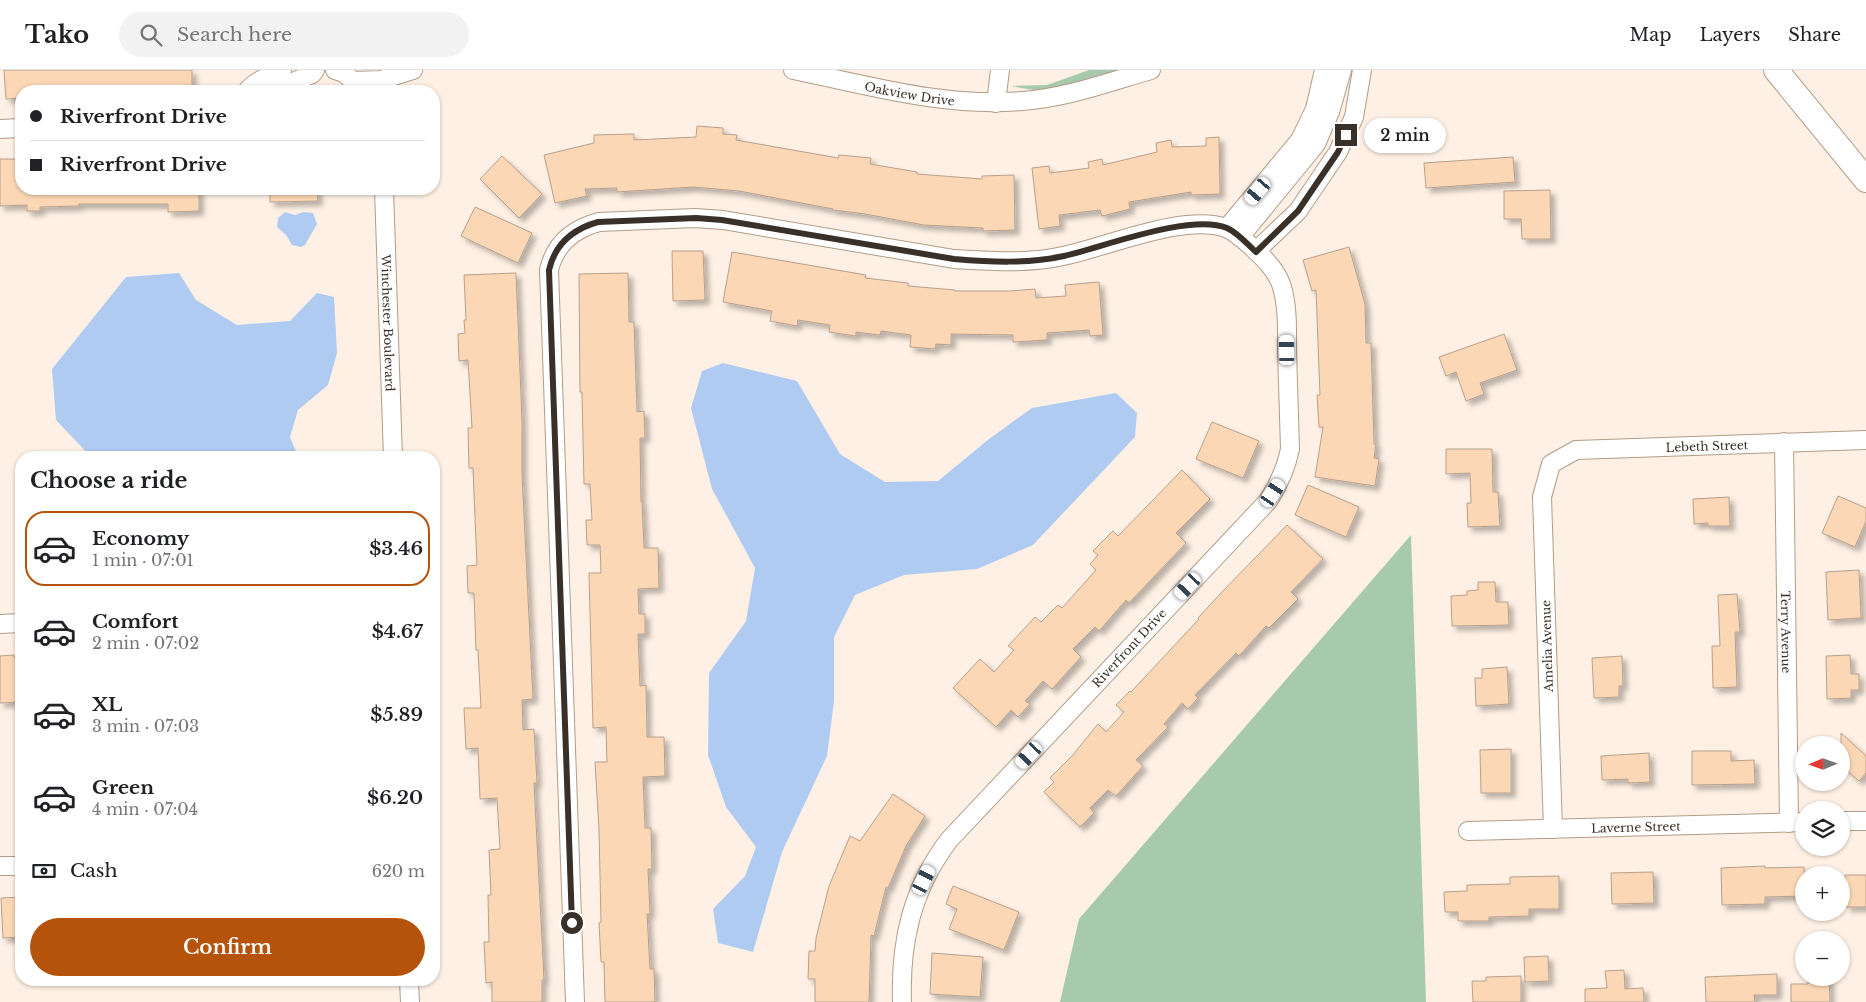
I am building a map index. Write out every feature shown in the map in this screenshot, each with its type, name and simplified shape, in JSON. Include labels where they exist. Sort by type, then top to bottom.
[{"type":"main road","points":[[1776,70],[1866,180]]},
{"type":"street","points":[[272,85],[282,70]]},
{"type":"street","points":[[279,85],[312,74],[315,70]]},
{"type":"street","points":[[335,70],[344,72],[349,85]]},
{"type":"street","points":[[383,85],[414,70]]},
{"type":"street","name":"Oakview Drive","points":[[793,70],[951,100],[996,103],[1023,102],[1067,94],[1151,70]]},
{"type":"street","points":[[996,103],[1000,70]]},
{"type":"street","points":[[1296,158],[1300,140],[1315,108],[1324,70]]},
{"type":"street","points":[[575,1002],[549,270],[555,252],[562,242],[572,233],[598,222],[696,218],[722,220],[954,259],[1030,261],[1063,256],[1179,226],[1210,225],[1233,232],[1322,130],[1342,70]]},
{"type":"street","points":[[1256,252],[1298,211],[1338,152],[1354,117],[1362,70]]},
{"type":"street","points":[[0,129],[15,128]]},
{"type":"street","points":[[1296,158],[1323,175]]},
{"type":"street","name":"Winchester Boulevard","points":[[384,195],[393,451]]},
{"type":"street","name":"Riverfront Drive","points":[[902,1002],[901,971],[903,946],[911,914],[934,859],[949,840],[1268,501],[1279,485],[1290,449],[1286,310],[1281,286],[1271,266],[1233,232]]},
{"type":"street","name":"Lebeth Street","points":[[1552,464],[1576,450],[1866,440]]},
{"type":"street","name":"Terry Avenue","points":[[1784,442],[1795,801]]},
{"type":"street","name":"Amelia Avenue","points":[[1552,464],[1542,498],[1554,829]]},
{"type":"street","points":[[0,624],[15,623]]},
{"type":"street","points":[[1850,821],[1866,821]]},
{"type":"street","name":"Laverne Street","points":[[1468,831],[1795,822]]},
{"type":"street","points":[[0,866],[15,866]]},
{"type":"street","points":[[409,986],[410,1002]]},
{"type":"green space","points":[[1089,70],[1120,70],[1065,86],[1039,91],[1011,86],[1047,85]]},
{"type":"green space","points":[[1411,535],[1426,1002],[1060,1002],[1079,919]]},
{"type":"water","points":[[285,212],[295,215],[303,212],[313,213],[317,224],[305,245],[301,247],[292,245],[286,235],[277,227],[278,218]]},
{"type":"water","points":[[179,273],[196,300],[237,325],[290,321],[317,293],[334,297],[337,353],[328,385],[298,410],[290,437],[296,451],[85,451],[56,420],[52,369],[126,277]]},
{"type":"water","points":[[723,363],[797,381],[840,454],[885,482],[938,481],[989,439],[1032,408],[1116,393],[1137,413],[1135,437],[1033,545],[977,569],[904,575],[855,595],[834,637],[834,701],[827,756],[782,852],[753,952],[718,943],[713,909],[745,876],[756,847],[726,807],[708,755],[709,673],[746,621],[755,568],[712,489],[691,408],[702,371]]},
{"type":"building","points":[[4,70],[192,70],[192,85],[15,85],[15,98],[6,99]]},
{"type":"building","points":[[697,126],[723,128],[723,134],[737,135],[736,140],[838,158],[839,155],[871,158],[870,164],[917,172],[917,174],[982,179],[982,176],[1014,175],[1015,230],[983,231],[983,228],[924,225],[833,210],[739,191],[693,187],[617,192],[617,188],[585,189],[587,196],[555,203],[544,155],[594,143],[594,135],[634,134],[634,140],[696,137]]},
{"type":"building","points":[[1219,137],[1220,194],[1191,195],[1191,192],[1129,202],[1130,209],[1102,216],[1100,210],[1059,215],[1060,226],[1039,229],[1032,168],[1049,166],[1050,173],[1089,168],[1088,162],[1102,159],[1103,165],[1157,152],[1156,143],[1171,140],[1172,147],[1206,146],[1206,138]]},
{"type":"building","points":[[502,156],[542,194],[519,218],[480,179]]},
{"type":"building","points":[[1513,157],[1515,182],[1426,188],[1424,163]]},
{"type":"building","points":[[0,159],[15,159],[15,195],[199,195],[199,211],[168,212],[168,204],[79,204],[79,206],[40,207],[40,211],[27,211],[27,205],[0,206]]},
{"type":"building","points":[[1550,190],[1551,239],[1522,239],[1521,219],[1504,219],[1504,191]]},
{"type":"building","points":[[270,195],[318,195],[318,201],[270,202]]},
{"type":"building","points":[[475,207],[532,233],[518,263],[461,236]]},
{"type":"building","points":[[1349,247],[1365,304],[1366,343],[1371,343],[1374,444],[1376,444],[1374,458],[1379,459],[1375,486],[1315,477],[1323,427],[1319,427],[1317,395],[1320,395],[1316,290],[1312,291],[1303,260]]},
{"type":"building","points":[[672,251],[703,251],[705,300],[673,301]]},
{"type":"building","points":[[732,252],[866,275],[865,278],[908,283],[908,286],[955,291],[1035,289],[1036,298],[1066,296],[1065,285],[1099,282],[1103,335],[1090,336],[1089,330],[1047,333],[1047,340],[1013,342],[1013,335],[951,334],[951,345],[936,344],[935,349],[910,347],[911,335],[881,331],[880,335],[856,332],[856,336],[829,332],[830,325],[798,320],[797,326],[770,321],[772,311],[723,302]]},
{"type":"building","points":[[516,273],[522,421],[522,475],[533,699],[522,700],[523,730],[534,729],[537,783],[534,783],[544,980],[542,980],[542,1002],[492,1002],[492,982],[486,983],[484,942],[489,942],[488,895],[491,895],[489,850],[500,849],[497,798],[480,799],[478,748],[466,749],[464,708],[481,708],[474,593],[468,593],[467,566],[477,565],[473,468],[469,468],[468,428],[472,428],[468,360],[459,361],[458,334],[465,333],[464,320],[466,320],[464,275]]},
{"type":"building","points":[[628,273],[629,322],[634,322],[637,412],[644,411],[645,438],[640,438],[644,548],[658,548],[659,588],[638,589],[639,614],[645,614],[645,634],[638,634],[640,686],[646,685],[647,737],[664,737],[665,776],[643,777],[645,828],[651,828],[652,869],[648,869],[650,914],[647,914],[650,969],[654,969],[655,1002],[605,1002],[604,962],[601,962],[599,923],[601,922],[599,829],[595,762],[607,762],[606,727],[593,728],[589,573],[601,573],[600,545],[587,545],[586,520],[592,520],[590,484],[584,484],[582,392],[580,392],[579,274]]},
{"type":"building","points":[[1504,334],[1517,370],[1480,383],[1484,394],[1466,401],[1456,372],[1446,376],[1439,357]]},
{"type":"building","points":[[1212,422],[1259,441],[1243,478],[1196,459]]},
{"type":"building","points":[[1446,449],[1492,449],[1493,492],[1498,492],[1500,526],[1468,527],[1467,503],[1471,503],[1470,473],[1446,474]]},
{"type":"building","points":[[1182,470],[1210,499],[1176,533],[1186,543],[1129,603],[1126,600],[1099,631],[1095,627],[1073,649],[1081,657],[1052,689],[1043,681],[1025,701],[1030,704],[1018,717],[1011,710],[996,727],[953,688],[980,659],[994,672],[1014,650],[1008,646],[1035,617],[1041,622],[1058,605],[1062,608],[1096,570],[1090,564],[1098,555],[1093,551],[1113,531],[1118,536]]},
{"type":"building","points":[[1308,485],[1359,507],[1346,537],[1295,515]]},
{"type":"building","points":[[1838,496],[1866,508],[1866,521],[1855,547],[1822,533]]},
{"type":"building","points":[[1729,497],[1730,526],[1708,526],[1708,523],[1694,524],[1693,499]]},
{"type":"building","points":[[1287,525],[1323,559],[1291,592],[1298,599],[1269,628],[1266,626],[1239,656],[1236,653],[1195,695],[1198,698],[1188,709],[1182,703],[1164,724],[1168,727],[1136,760],[1143,766],[1116,796],[1108,790],[1090,808],[1094,813],[1080,827],[1044,792],[1054,782],[1050,778],[1072,756],[1098,724],[1106,732],[1124,712],[1116,705],[1131,692],[1220,594]]},
{"type":"building","points":[[1859,570],[1861,618],[1828,620],[1826,572]]},
{"type":"building","points":[[1478,582],[1495,582],[1496,602],[1508,602],[1509,625],[1452,626],[1451,596],[1467,595],[1467,591],[1478,590]]},
{"type":"building","points":[[1737,594],[1740,632],[1735,632],[1737,687],[1713,688],[1712,646],[1720,646],[1718,595]]},
{"type":"building","points":[[14,655],[15,657],[15,702],[0,703],[0,656]]},
{"type":"building","points":[[1850,655],[1851,674],[1859,674],[1859,690],[1851,690],[1851,698],[1827,699],[1826,656]]},
{"type":"building","points":[[1622,656],[1623,686],[1619,686],[1619,697],[1594,698],[1592,658]]},
{"type":"building","points":[[1507,667],[1509,704],[1476,706],[1475,678],[1482,678],[1482,669]]},
{"type":"building","points":[[1850,741],[1866,756],[1866,773],[1859,781],[1850,773]]},
{"type":"building","points":[[1511,749],[1511,793],[1481,793],[1480,750]]},
{"type":"building","points":[[1692,751],[1731,751],[1731,761],[1754,760],[1755,784],[1692,785]]},
{"type":"building","points":[[1649,753],[1650,782],[1628,783],[1628,779],[1602,780],[1601,756]]},
{"type":"building","points":[[893,794],[925,816],[906,846],[888,888],[886,887],[874,936],[871,935],[869,1002],[815,1002],[815,979],[808,979],[809,951],[815,951],[816,938],[829,886],[850,836],[860,841]]},
{"type":"building","points":[[1765,866],[1765,868],[1795,867],[1795,896],[1765,897],[1765,904],[1722,905],[1721,868]]},
{"type":"building","points":[[1653,872],[1654,903],[1612,904],[1611,873]]},
{"type":"building","points":[[1850,875],[1866,875],[1866,907],[1850,907]]},
{"type":"building","points":[[1559,876],[1559,909],[1529,909],[1529,916],[1489,917],[1489,921],[1458,921],[1458,912],[1445,912],[1444,892],[1467,891],[1467,885],[1510,884],[1510,877]]},
{"type":"building","points":[[953,886],[1019,912],[1004,950],[949,929],[957,909],[946,904]]},
{"type":"building","points":[[15,897],[15,937],[3,938],[1,898]]},
{"type":"building","points":[[932,953],[983,957],[980,997],[930,994]]},
{"type":"building","points":[[1548,956],[1549,981],[1525,982],[1524,957]]},
{"type":"building","points":[[1624,970],[1625,989],[1643,988],[1644,1002],[1585,1002],[1585,989],[1607,988],[1605,971]]},
{"type":"building","points":[[1777,974],[1777,995],[1754,995],[1755,1002],[1706,1002],[1705,977]]},
{"type":"building","points":[[1521,976],[1521,1002],[1473,1002],[1472,981],[1486,981],[1486,977]]},
{"type":"building","points":[[1791,984],[1795,984],[1795,986],[1829,986],[1830,1002],[1791,1002]]},
{"type":"route","points":[[572,923],[549,270],[551,260],[562,242],[572,233],[598,222],[696,218],[722,220],[928,256],[986,261],[1030,261],[1063,256],[1179,226],[1210,225],[1227,228],[1256,252],[1298,211],[1338,152],[1346,135]]}]
